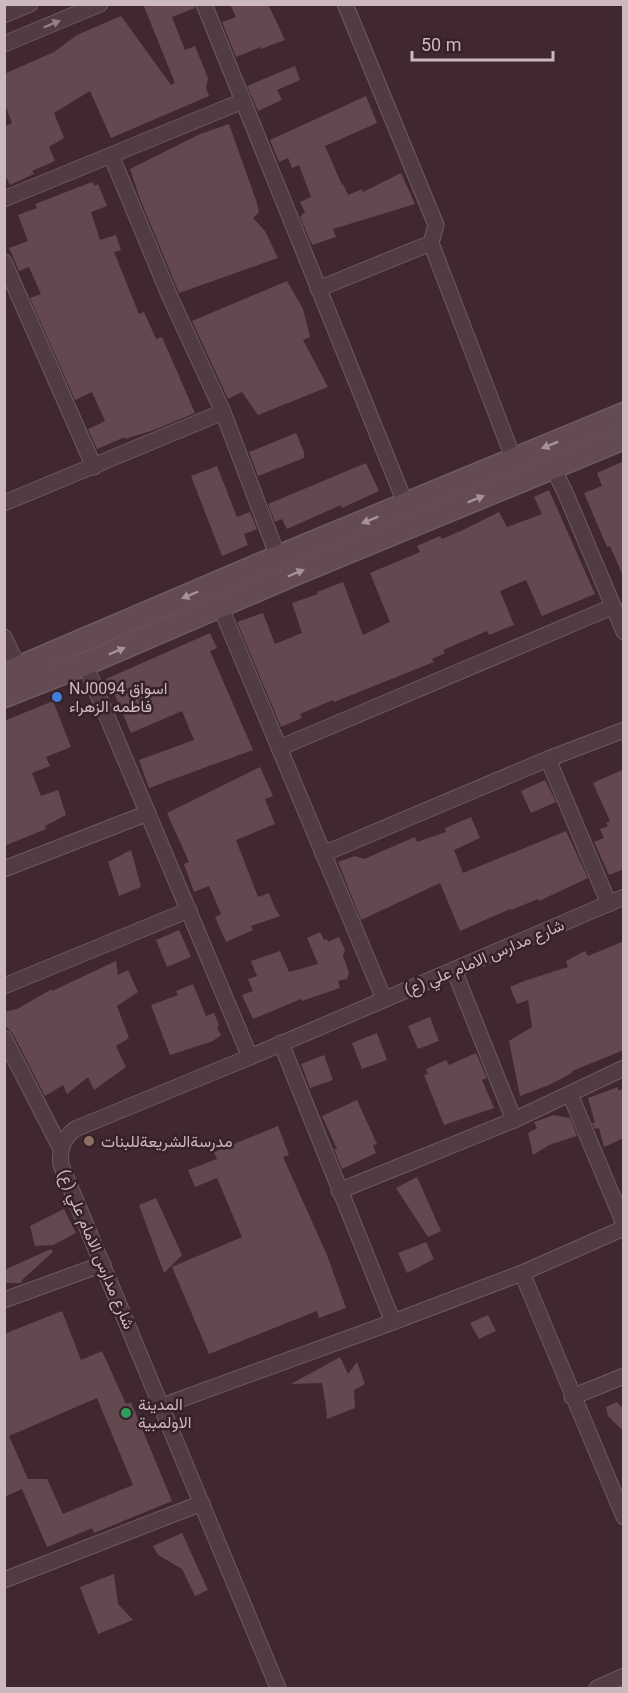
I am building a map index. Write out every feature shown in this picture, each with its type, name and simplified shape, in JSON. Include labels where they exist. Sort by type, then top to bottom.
[{"type":"street","points":[[4,15],[30,4]]},
{"type":"street","points":[[4,44],[100,4]]},
{"type":"street","points":[[204,4],[406,505]]},
{"type":"street","points":[[345,4],[436,225],[431,243],[514,460]]},
{"type":"street","points":[[4,199],[243,101]]},
{"type":"street","points":[[111,156],[170,297],[223,412],[278,557]]},
{"type":"street","points":[[318,289],[431,243]]},
{"type":"street","points":[[4,262],[94,467]]},
{"type":"street","points":[[4,503],[223,412]]},
{"type":"street","points":[[4,696],[553,468],[624,414]]},
{"type":"street","points":[[4,637],[12,671],[278,557],[514,460],[586,442],[624,438]]},
{"type":"street","points":[[553,468],[624,632]]},
{"type":"street","points":[[220,606],[384,999]]},
{"type":"street","points":[[279,748],[612,607]]},
{"type":"street","points":[[85,664],[250,1057]]},
{"type":"street","points":[[323,854],[548,759],[624,730]]},
{"type":"street","points":[[548,759],[609,904]]},
{"type":"street","points":[[4,870],[148,813]]},
{"type":"street","name":"شارع مدارس الامام علي (ع)","points":[[277,1688],[61,1165],[61,1149],[64,1141],[75,1129],[624,897]]},
{"type":"street","points":[[4,986],[189,910]]},
{"type":"street","points":[[454,970],[514,1120]]},
{"type":"street","points":[[4,1038],[61,1149]]},
{"type":"street","points":[[281,1043],[393,1322]]},
{"type":"street","points":[[339,1191],[514,1120],[624,1068]]},
{"type":"street","points":[[162,1406],[522,1273],[624,1226],[570,1094]]},
{"type":"street","points":[[4,1300],[103,1264]]},
{"type":"street","points":[[522,1273],[624,1517]]},
{"type":"street","points":[[572,1396],[624,1376]]},
{"type":"street","points":[[4,1580],[202,1503]]},
{"type":"street","points":[[597,1689],[624,1676]]},
{"type":"building","points":[[143,4],[194,4],[195,8],[172,17],[185,50],[195,46],[208,78],[206,88],[209,96],[111,138],[90,91],[54,113],[64,138],[49,147],[55,161],[32,171],[34,174],[10,185],[4,173],[4,127],[12,123],[4,102],[4,74],[54,52],[77,35],[121,16],[171,85],[175,83]]},
{"type":"building","points":[[230,4],[268,4],[285,40],[236,57],[222,22],[236,17]]},
{"type":"building","points":[[295,66],[300,80],[277,90],[282,100],[258,111],[247,86]]},
{"type":"building","points":[[366,96],[377,123],[325,146],[342,185],[348,195],[362,189],[363,192],[401,173],[415,204],[333,229],[336,237],[312,245],[300,217],[305,212],[300,202],[311,197],[299,165],[292,168],[288,158],[279,162],[270,140]]},
{"type":"building","points":[[229,124],[257,203],[259,212],[253,218],[265,231],[278,258],[179,293],[130,169],[200,134]]},
{"type":"building","points":[[92,182],[95,186],[98,184],[107,206],[91,212],[100,240],[116,235],[121,250],[114,252],[139,314],[144,312],[156,339],[162,337],[195,413],[154,430],[125,439],[125,437],[97,449],[88,429],[105,421],[92,392],[75,400],[30,298],[41,294],[29,267],[19,271],[9,248],[28,241],[18,215],[37,208],[35,204]]},
{"type":"building","points":[[287,281],[303,309],[310,337],[303,340],[328,387],[258,415],[242,392],[228,399],[192,321]]},
{"type":"building","points":[[296,433],[304,452],[304,458],[258,476],[249,452]]},
{"type":"building","points":[[624,461],[624,578],[610,546],[607,547],[584,493],[602,486],[597,473]]},
{"type":"building","points":[[366,463],[379,491],[287,529],[282,519],[275,522],[268,504]]},
{"type":"building","points":[[217,466],[237,517],[250,512],[257,529],[244,534],[248,545],[222,556],[191,476]]},
{"type":"building","points":[[549,490],[595,594],[542,616],[526,580],[500,591],[514,625],[489,635],[487,631],[443,650],[445,653],[432,659],[434,662],[300,714],[302,718],[281,727],[237,622],[263,613],[275,644],[302,633],[292,603],[343,582],[363,635],[390,622],[370,573],[420,552],[417,546],[440,536],[442,539],[499,512],[507,527],[542,514],[534,497]]},
{"type":"building","points":[[210,633],[217,648],[210,651],[253,750],[149,788],[139,760],[194,740],[182,711],[131,733],[106,679]]},
{"type":"building","points":[[53,701],[71,747],[46,757],[50,766],[32,773],[41,796],[58,790],[66,815],[45,826],[46,829],[4,846],[4,721]]},
{"type":"building","points":[[260,767],[273,796],[265,799],[275,824],[236,840],[258,897],[269,893],[280,916],[251,926],[253,930],[226,942],[215,917],[221,914],[209,886],[194,892],[184,864],[189,862],[167,813]]},
{"type":"building","points":[[624,769],[624,869],[609,875],[594,842],[604,838],[600,829],[608,826],[606,823],[610,821],[593,783]]},
{"type":"building","points":[[545,780],[556,802],[531,813],[521,791]]},
{"type":"building","points":[[471,817],[480,838],[454,850],[463,873],[566,831],[588,878],[539,901],[538,899],[510,909],[460,931],[440,883],[361,920],[338,862],[355,856],[364,859],[415,837],[417,842],[446,832],[445,828]]},
{"type":"building","points":[[131,850],[141,887],[119,896],[108,862]]},
{"type":"building","points":[[179,930],[191,957],[167,967],[156,940]]},
{"type":"building","points":[[320,932],[324,940],[327,939],[328,942],[339,937],[345,950],[343,956],[349,973],[347,979],[338,981],[340,988],[302,1001],[301,999],[253,1019],[242,995],[253,991],[248,979],[257,976],[251,961],[280,951],[289,972],[318,964],[307,938]]},
{"type":"building","points":[[624,941],[624,1050],[572,1071],[549,1085],[520,1096],[509,1041],[532,1027],[528,1000],[517,1004],[510,987],[568,967],[566,961],[585,951],[588,956]]},
{"type":"building","points":[[116,961],[118,975],[128,970],[138,992],[117,1006],[129,1038],[116,1046],[126,1067],[94,1090],[88,1077],[67,1094],[63,1085],[45,1096],[13,1034],[4,1024],[4,1012],[17,1009],[52,989],[52,991]]},
{"type":"building","points":[[193,984],[206,1016],[214,1013],[221,1035],[213,1041],[170,1055],[151,1005],[178,995],[176,991]]},
{"type":"building","points":[[430,1017],[439,1041],[418,1049],[408,1026]]},
{"type":"building","points":[[377,1033],[387,1060],[362,1069],[352,1043]]},
{"type":"building","points":[[476,1053],[487,1078],[482,1080],[494,1108],[444,1125],[424,1075],[428,1074],[426,1069],[446,1060],[449,1065]]},
{"type":"building","points":[[324,1055],[333,1080],[310,1088],[301,1064]]},
{"type":"building","points":[[618,1087],[618,1091],[624,1088],[624,1138],[604,1147],[599,1128],[595,1129],[592,1123],[595,1123],[588,1098]]},
{"type":"building","points":[[357,1100],[377,1144],[373,1145],[376,1153],[342,1169],[334,1149],[337,1149],[322,1116]]},
{"type":"building","points":[[554,1115],[570,1118],[577,1136],[549,1145],[533,1155],[528,1133],[537,1128],[534,1122]]},
{"type":"building","points":[[278,1126],[289,1155],[283,1157],[327,1255],[346,1308],[319,1318],[317,1311],[209,1354],[172,1267],[242,1237],[217,1178],[195,1187],[188,1170],[217,1159],[214,1152]]},
{"type":"building","points":[[417,1177],[441,1231],[428,1237],[396,1188]]},
{"type":"building","points":[[156,1198],[182,1255],[164,1273],[139,1205]]},
{"type":"building","points":[[64,1209],[76,1233],[53,1245],[35,1246],[30,1226]]},
{"type":"building","points":[[426,1242],[434,1259],[407,1273],[398,1253]]},
{"type":"building","points":[[51,1249],[53,1252],[21,1283],[4,1283],[4,1270]]},
{"type":"building","points":[[62,1311],[81,1360],[102,1351],[126,1404],[131,1402],[172,1501],[94,1533],[92,1528],[47,1547],[22,1489],[4,1497],[4,1334]],"holes":[[[97,1398],[133,1485],[63,1514],[47,1479],[28,1479],[9,1436]]]},
{"type":"building","points":[[488,1315],[496,1331],[479,1339],[470,1323]]},
{"type":"building","points":[[340,1357],[348,1374],[357,1362],[365,1384],[354,1390],[355,1408],[327,1419],[322,1383],[291,1384]]},
{"type":"building","points":[[617,1402],[624,1410],[624,1432],[608,1416],[606,1407]]},
{"type":"building","points":[[182,1533],[208,1590],[195,1596],[182,1569],[158,1555],[153,1546]]},
{"type":"building","points":[[114,1574],[118,1604],[133,1620],[98,1634],[80,1587]]},
{"type":"place","name":"NJ0094 اسواق فاطمه الزهراء","points":[[57,697]]},
{"type":"place","name":"مدرسةالشريعةللبنات","points":[[89,1141]]},
{"type":"place","name":"المدينة الاولمبية","points":[[126,1413]]}]
